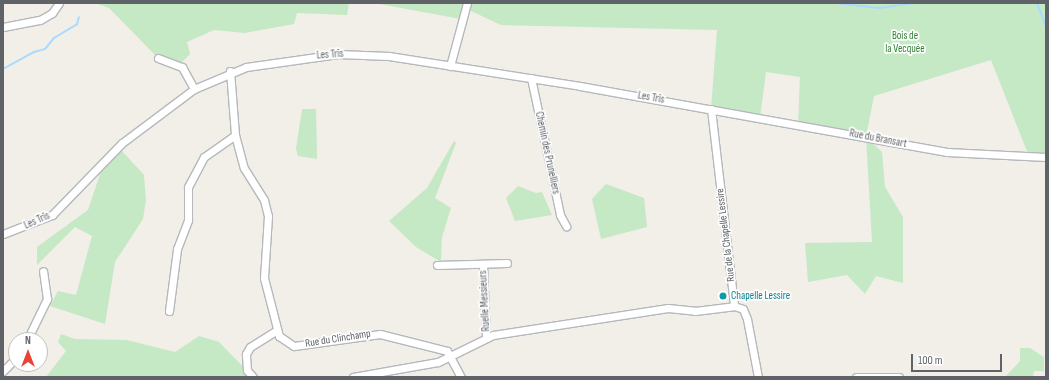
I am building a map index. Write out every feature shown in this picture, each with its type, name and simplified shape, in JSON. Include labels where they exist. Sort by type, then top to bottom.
[{"type":"street","points":[[3,27],[40,20],[52,13],[59,3]]},
{"type":"street","points":[[450,66],[467,3]]},
{"type":"street","name":"Les Trîs","points":[[3,234],[52,215],[122,143],[194,89],[230,72],[338,54],[389,56],[531,78],[711,109]]},
{"type":"street","points":[[158,58],[182,67],[194,89]]},
{"type":"street","points":[[230,72],[235,135],[244,168],[266,205],[264,278],[273,304],[276,331],[250,347],[246,354],[247,370],[253,377]]},
{"type":"street","name":"Chemin des Prunelliers","points":[[531,78],[560,215],[566,226]]},
{"type":"street","name":"Rue du Bransart","points":[[711,109],[960,154],[1046,156]]},
{"type":"street","name":"Rue de la Chapelle Lessire","points":[[711,109],[734,306]]},
{"type":"street","points":[[169,311],[177,249],[188,220],[188,187],[204,157],[235,135]]},
{"type":"street","name":"Ruelle Messieurs","points":[[437,266],[507,263]]},
{"type":"street","name":"Ruelle Messieurs","points":[[483,265],[486,338]]},
{"type":"street","points":[[31,332],[47,299],[43,271]]},
{"type":"street","points":[[353,377],[433,364],[486,338],[668,308],[695,312],[734,306],[743,309],[747,319],[758,377]]},
{"type":"street","name":"Rue du Clinchamp","points":[[276,331],[286,344],[294,346],[380,334],[447,351],[450,356]]},
{"type":"street","points":[[450,356],[461,377]]},
{"type":"street","points":[[856,377],[899,377]]},
{"type":"green space","points":[[95,3],[349,3],[347,15],[297,13],[294,24],[245,33],[214,30],[187,42],[190,54],[179,65],[158,58],[109,8]]},
{"type":"green space","points":[[374,3],[466,3],[461,19]]},
{"type":"green space","name":"Bois de la Vecquée","points":[[468,3],[1046,3],[1046,157],[1028,154],[991,60],[874,96],[866,137],[798,125],[800,77],[766,72],[760,118],[711,109],[717,30],[501,25],[467,9]]},
{"type":"green space","points":[[302,109],[316,109],[317,159],[298,156],[296,149]]},
{"type":"green space","points":[[866,137],[882,152],[885,187],[903,217],[903,283],[876,276],[865,294],[847,275],[808,282],[805,243],[872,242]]},
{"type":"green space","points":[[454,141],[456,143],[435,198],[451,208],[442,237],[441,262],[416,247],[389,221],[427,188]]},
{"type":"green space","points":[[121,150],[144,175],[146,200],[143,219],[115,262],[105,324],[50,306],[58,291],[76,295],[92,236],[75,227],[37,265],[37,247],[88,210],[100,174]]},
{"type":"green space","points":[[606,184],[644,198],[647,227],[601,239],[592,199]]},
{"type":"green space","points":[[518,186],[536,193],[542,192],[552,215],[515,221],[506,198]]},
{"type":"green space","points":[[61,334],[75,339],[127,340],[175,352],[199,336],[219,342],[253,377],[46,377],[66,351],[58,342]]},
{"type":"green space","points":[[1020,348],[1030,348],[1044,357],[1044,371],[1034,371],[1033,377],[1005,377],[1020,361]]},
{"type":"waterway","points":[[836,3],[879,8],[914,3]]},
{"type":"waterway","points":[[1037,3],[1046,26]]},
{"type":"waterway","points":[[3,69],[34,52],[45,49],[54,38],[77,24],[79,17]]},
{"type":"place","name":"Chapelle Lessire","points":[[723,296]]}]
